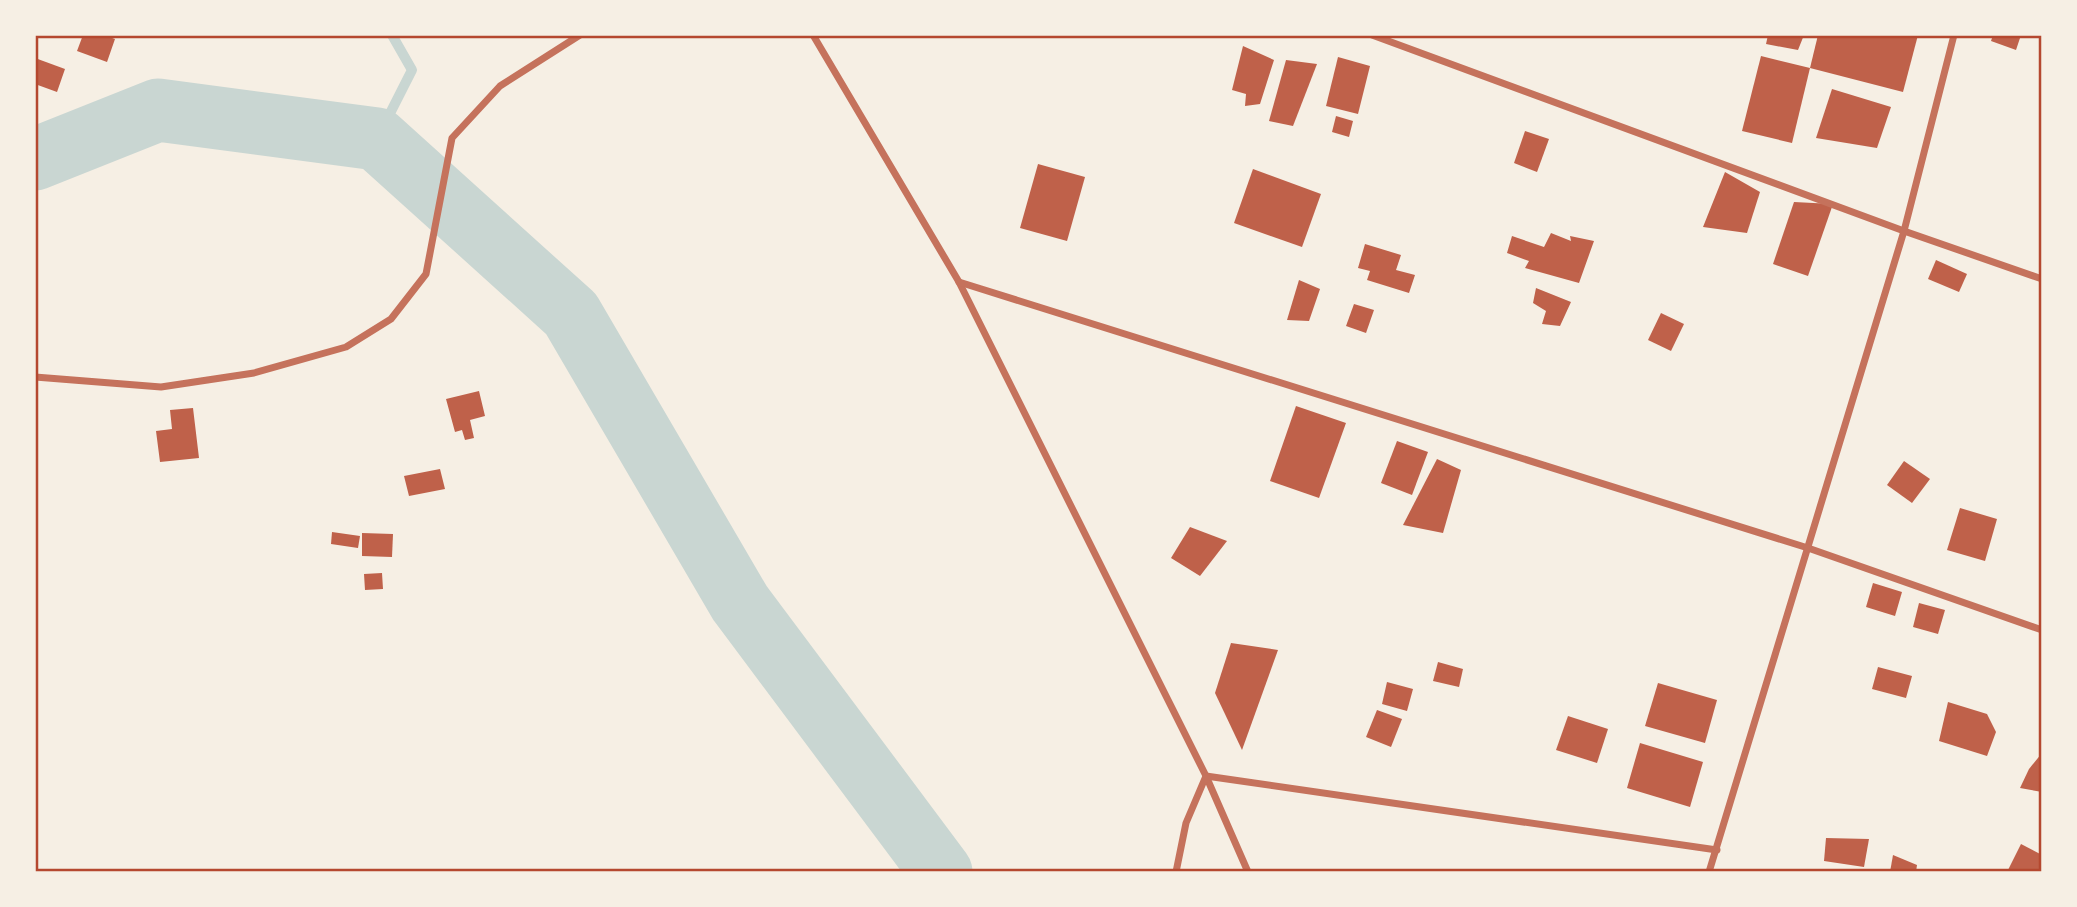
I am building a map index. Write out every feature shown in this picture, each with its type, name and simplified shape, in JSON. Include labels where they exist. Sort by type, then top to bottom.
[{"type":"street","points":[[35,377],[161,387],[254,373],[345,347],[391,319],[426,274],[452,138],[500,86],[580,35]]},
{"type":"street","points":[[813,35],[959,282],[1206,776],[1248,872]]},
{"type":"street","points":[[1372,35],[1904,231],[2042,279]]},
{"type":"street","points":[[1709,872],[1904,231],[1954,35]]},
{"type":"street","points":[[959,282],[1808,548],[2042,630]]},
{"type":"street","points":[[1206,776],[1717,850]]},
{"type":"street","points":[[1176,872],[1186,823],[1206,776]]},
{"type":"building","points":[[83,35],[104,35],[115,39],[107,62],[77,51]]},
{"type":"building","points":[[1768,35],[1804,35],[1798,50],[1766,44]]},
{"type":"building","points":[[1818,35],[1918,35],[1903,92],[1810,68]]},
{"type":"building","points":[[1993,35],[2021,35],[2016,50],[1991,41]]},
{"type":"building","points":[[1243,46],[1274,60],[1260,104],[1245,106],[1246,94],[1232,90]]},
{"type":"building","points":[[1761,56],[1810,68],[1792,143],[1742,131]]},
{"type":"building","points":[[1338,57],[1370,66],[1358,114],[1326,106]]},
{"type":"building","points":[[35,58],[65,69],[57,92],[35,84]]},
{"type":"building","points":[[1286,60],[1317,64],[1293,126],[1269,121]]},
{"type":"building","points":[[1832,89],[1891,107],[1877,148],[1816,138]]},
{"type":"building","points":[[1336,116],[1353,121],[1349,137],[1332,132]]},
{"type":"building","points":[[1525,131],[1549,139],[1537,172],[1514,163]]},
{"type":"building","points":[[1038,164],[1085,177],[1067,241],[1020,228]]},
{"type":"building","points":[[1253,169],[1321,194],[1302,247],[1234,223]]},
{"type":"building","points":[[1725,172],[1760,192],[1747,233],[1703,227]]},
{"type":"building","points":[[1794,202],[1833,204],[1808,276],[1773,264]]},
{"type":"building","points":[[1551,233],[1571,241],[1570,236],[1594,241],[1579,283],[1525,268],[1529,261],[1507,253],[1512,236],[1544,247]]},
{"type":"building","points":[[1365,244],[1401,255],[1396,270],[1415,275],[1409,293],[1367,280],[1370,271],[1358,268]]},
{"type":"building","points":[[1936,260],[1967,274],[1959,292],[1928,279]]},
{"type":"building","points":[[1299,280],[1320,289],[1309,321],[1287,320]]},
{"type":"building","points":[[1536,288],[1571,302],[1560,326],[1542,324],[1546,311],[1533,303]]},
{"type":"building","points":[[1354,304],[1374,310],[1366,333],[1346,326]]},
{"type":"building","points":[[1661,313],[1684,324],[1671,351],[1648,340]]},
{"type":"building","points":[[479,391],[485,416],[470,420],[474,438],[465,440],[462,430],[455,432],[446,399]]},
{"type":"building","points":[[1296,406],[1346,423],[1319,498],[1270,481]]},
{"type":"building","points":[[193,408],[199,458],[160,462],[156,431],[172,429],[170,410]]},
{"type":"building","points":[[1397,441],[1428,452],[1412,495],[1381,483]]},
{"type":"building","points":[[1437,459],[1461,470],[1443,533],[1403,525]]},
{"type":"building","points":[[1904,461],[1930,479],[1912,503],[1887,485]]},
{"type":"building","points":[[440,469],[445,489],[409,496],[404,476]]},
{"type":"building","points":[[1960,508],[1997,519],[1985,561],[1947,550]]},
{"type":"building","points":[[1190,527],[1227,541],[1200,576],[1171,558]]},
{"type":"building","points":[[332,532],[360,536],[358,548],[331,544]]},
{"type":"building","points":[[362,533],[393,534],[392,557],[362,556]]},
{"type":"building","points":[[382,573],[383,589],[365,590],[364,574]]},
{"type":"building","points":[[1873,583],[1902,592],[1895,616],[1866,607]]},
{"type":"building","points":[[1919,603],[1945,610],[1938,634],[1913,627]]},
{"type":"building","points":[[1231,643],[1278,650],[1242,750],[1215,693]]},
{"type":"building","points":[[1438,662],[1463,669],[1459,687],[1433,681]]},
{"type":"building","points":[[1878,667],[1912,676],[1906,698],[1872,689]]},
{"type":"building","points":[[1387,682],[1413,689],[1407,711],[1382,704]]},
{"type":"building","points":[[1658,683],[1717,700],[1705,743],[1645,726]]},
{"type":"building","points":[[1948,702],[1987,714],[1996,732],[1987,756],[1939,741]]},
{"type":"building","points":[[1377,710],[1402,719],[1391,747],[1366,737]]},
{"type":"building","points":[[1568,716],[1608,729],[1597,763],[1556,750]]},
{"type":"building","points":[[1640,743],[1703,762],[1690,807],[1627,788]]},
{"type":"building","points":[[2042,753],[2042,792],[2020,788],[2029,769]]},
{"type":"building","points":[[1826,838],[1869,839],[1864,867],[1824,861]]},
{"type":"building","points":[[2021,844],[2042,855],[2039,872],[2007,872]]},
{"type":"building","points":[[1893,855],[1917,865],[1916,872],[1890,872]]},
{"type":"waterway","points":[[377,139],[412,70],[392,35]]},
{"type":"waterway","points":[[35,159],[158,110],[377,139],[571,314],[740,603],[941,872]]}]
